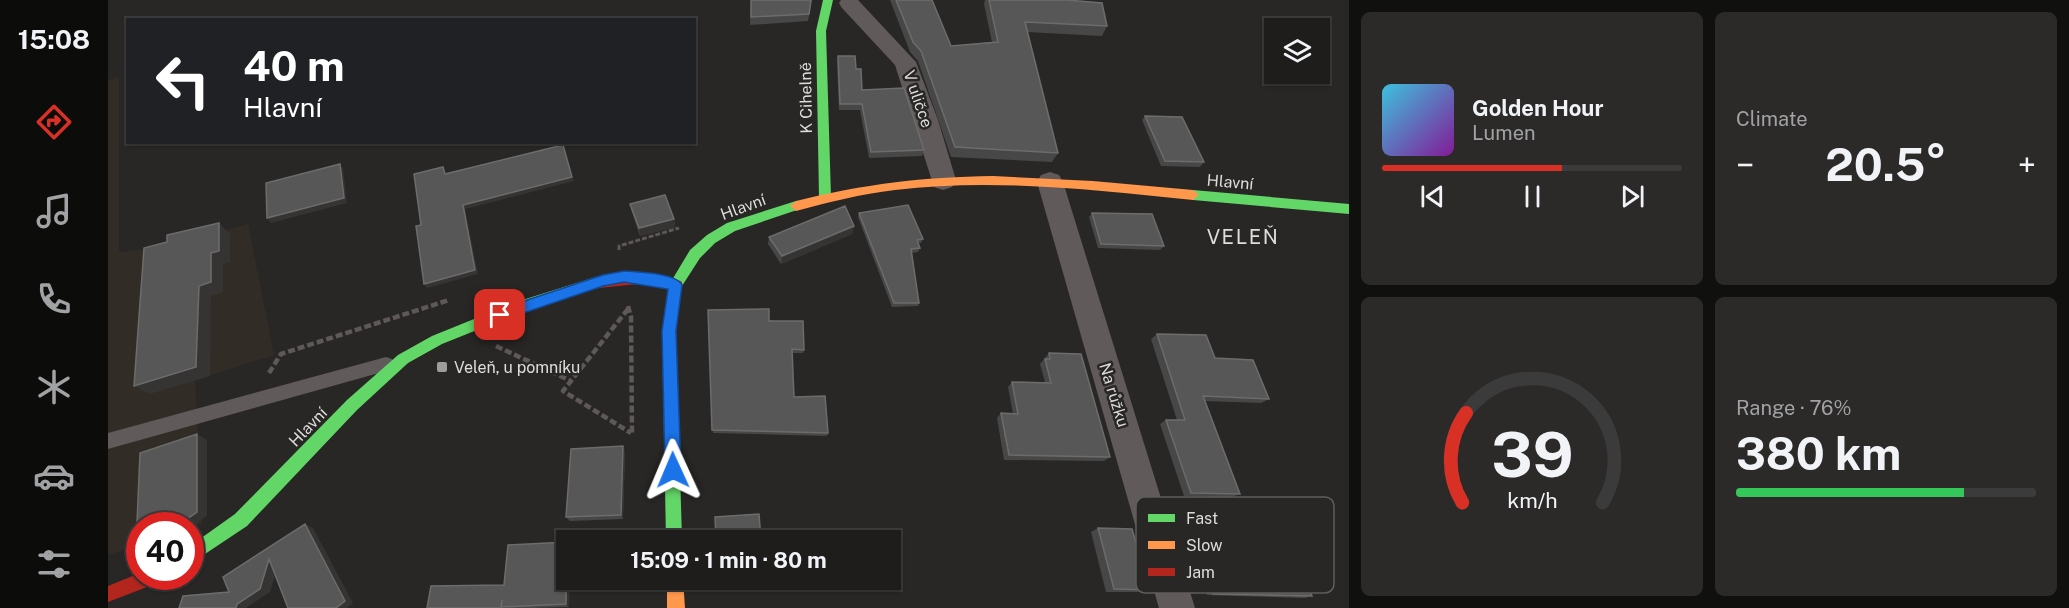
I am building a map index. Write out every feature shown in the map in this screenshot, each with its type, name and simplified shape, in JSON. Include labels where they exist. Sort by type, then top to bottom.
[{"type":"street","name":"V uličce","points":[[842,1],[905,62],[926,120],[942,180]]},
{"type":"street","name":"K Cihelně","points":[[825,197],[821,31],[842,1]]},
{"type":"street","name":"Hlavní","points":[[204,546],[241,520],[352,405],[403,359],[437,340],[521,306],[583,285],[624,277],[646,278],[676,285],[695,254],[730,227],[825,197],[886,186],[942,180],[996,179],[1349,209]]},
{"type":"street","name":"Na růžku","points":[[1050,182],[1145,497]]},
{"type":"street","points":[[674,530],[669,331],[676,285]]},
{"type":"street","points":[[108,594],[126,587]]},
{"type":"street","points":[[675,590],[676,608]]},
{"type":"street","name":"Na růžku","points":[[1173,593],[1178,608]]},
{"type":"lane","points":[[108,441],[403,359]]},
{"type":"path","points":[[626,302],[632,317],[632,434],[563,391],[628,308]]},
{"type":"path","points":[[492,344],[571,381]]},
{"type":"shaded area","points":[[119,77],[119,252],[159,248],[248,224],[274,355],[195,380],[201,512],[126,512],[126,549],[108,555],[108,80]]},
{"type":"building","points":[[751,0],[811,0],[809,14],[751,17]]},
{"type":"building","points":[[896,0],[932,0],[951,46],[998,42],[989,0],[1067,0],[1102,3],[1107,26],[1025,22],[1058,153],[955,147],[921,51],[913,42]]},
{"type":"building","points":[[838,56],[855,56],[856,69],[861,69],[862,90],[904,88],[924,150],[871,152],[862,104],[840,104]]},
{"type":"building","points":[[1145,116],[1182,117],[1204,162],[1165,161]]},
{"type":"building","points":[[563,145],[572,177],[463,205],[475,270],[424,284],[416,226],[421,225],[414,174],[443,167],[445,174]]},
{"type":"building","points":[[340,164],[344,198],[267,218],[266,183]]},
{"type":"building","points":[[665,195],[674,219],[639,228],[630,204]]},
{"type":"building","points":[[908,205],[923,239],[917,240],[920,248],[911,249],[919,303],[894,303],[859,213]]},
{"type":"building","points":[[845,206],[854,226],[782,256],[769,237]]},
{"type":"building","points":[[1092,213],[1152,214],[1164,246],[1101,244]]},
{"type":"building","points":[[219,223],[219,251],[211,253],[211,282],[199,286],[196,367],[134,386],[144,248],[167,242],[167,235]]},
{"type":"building","points":[[769,309],[769,321],[803,321],[804,350],[792,349],[794,397],[825,396],[828,433],[712,430],[708,310]]},
{"type":"building","points":[[1157,334],[1206,335],[1215,358],[1253,360],[1269,399],[1203,396],[1240,494],[1191,493],[1166,420],[1185,420]]},
{"type":"building","points":[[1049,353],[1081,354],[1110,457],[1009,455],[1001,413],[1018,414],[1012,382],[1051,383],[1045,359],[1050,359]]},
{"type":"building","points":[[197,434],[197,512],[137,512],[140,453]]},
{"type":"building","points":[[623,446],[621,515],[566,517],[571,449]]},
{"type":"building","points":[[759,514],[760,530],[716,530],[715,517]]},
{"type":"building","points":[[305,524],[345,601],[336,608],[288,608],[269,559],[260,589],[237,604],[236,608],[179,608],[183,596],[229,592],[223,577]]},
{"type":"building","points":[[1098,528],[1132,529],[1136,543],[1136,590],[1114,589]]},
{"type":"building","points":[[556,543],[556,590],[566,590],[566,604],[501,608],[427,608],[431,586],[504,585],[508,545]]},
{"type":"building","points":[[1311,593],[1312,596],[1213,594]]},
{"type":"traffic: fast","points":[[825,197],[821,31],[828,0]]},
{"type":"traffic: fast","points":[[1193,195],[1349,209]]},
{"type":"traffic: fast","points":[[674,530],[669,331],[676,285],[695,254],[711,239],[731,227],[796,206]]},
{"type":"traffic: fast","points":[[204,546],[241,520],[352,405],[403,359],[437,340],[521,306],[599,282]]},
{"type":"traffic: slow","points":[[796,206],[845,193],[894,185],[944,181],[1043,182],[1193,195]]},
{"type":"traffic: slow","points":[[675,590],[676,608]]},
{"type":"traffic: jam","points":[[599,282],[638,279],[676,285]]},
{"type":"traffic: jam","points":[[108,594],[126,587]]},
{"type":"place","name":"Veleň, u pomníku","points":[[442,367]]},
{"type":"district","name":"VELEŇ","points":[[1243,237]]},
{"type":"route","points":[[500,315],[603,280],[624,277],[646,278],[676,285],[669,331],[673,470]]}]
